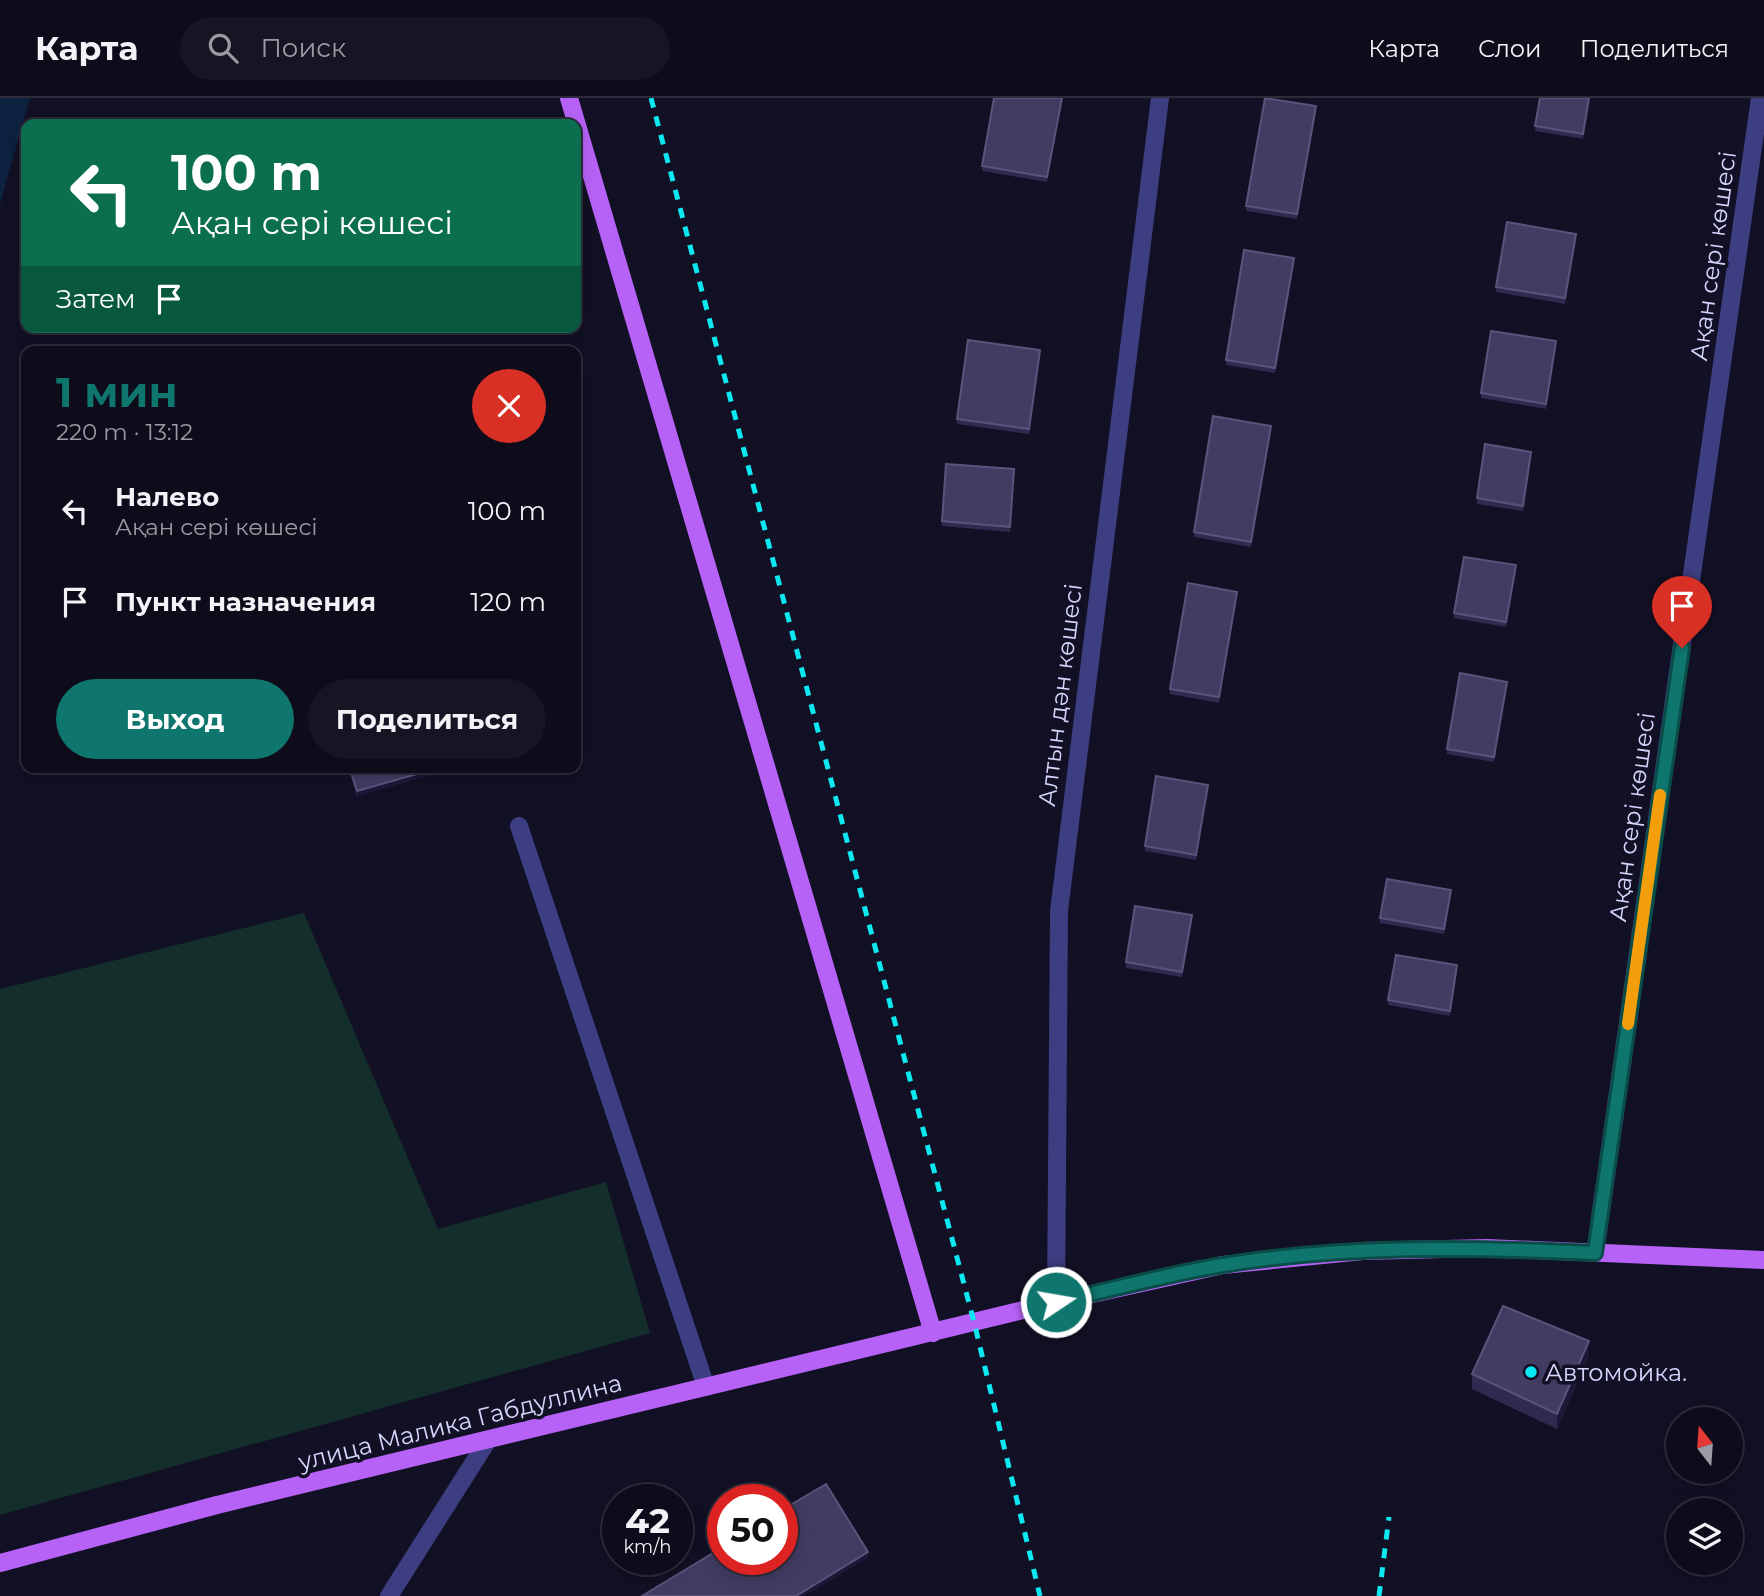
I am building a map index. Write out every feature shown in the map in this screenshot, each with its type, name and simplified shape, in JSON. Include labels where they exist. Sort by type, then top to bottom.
[{"type":"main road","points":[[569,98],[575,119]]},
{"type":"main road","points":[[581,139],[933,1333]]},
{"type":"main road","points":[[1056,1302],[1223,1265],[1363,1251],[1487,1248],[1764,1260]]},
{"type":"main road","name":"улица Малика Габдуллина","points":[[0,1563],[217,1505],[1056,1302]]},
{"type":"street","name":"Алтын дән көшесі","points":[[1056,1302],[1059,911],[1160,98]]},
{"type":"street","name":"Ақан сері көшесі","points":[[1595,1253],[1760,98]]},
{"type":"street","points":[[519,826],[706,1387]]},
{"type":"street","points":[[389,1596],[488,1440]]},
{"type":"green space","points":[[304,913],[438,1229],[606,1182],[650,1333],[0,1515],[0,989]]},
{"type":"water","points":[[0,98],[30,98],[24,119],[21,119],[21,130],[0,204]]},
{"type":"building","points":[[994,98],[1062,98],[1047,177],[982,166]]},
{"type":"building","points":[[1265,98],[1316,106],[1297,214],[1246,206]]},
{"type":"building","points":[[1540,98],[1589,98],[1583,134],[1535,126]]},
{"type":"building","points":[[1507,222],[1576,234],[1565,298],[1496,287]]},
{"type":"building","points":[[1244,250],[1294,258],[1275,368],[1226,360]]},
{"type":"building","points":[[1491,331],[1556,341],[1546,404],[1481,393]]},
{"type":"building","points":[[968,340],[1040,350],[1029,429],[957,419]]},
{"type":"building","points":[[1213,416],[1271,426],[1251,542],[1194,532]]},
{"type":"building","points":[[1485,444],[1531,452],[1523,506],[1477,498]]},
{"type":"building","points":[[946,464],[1014,469],[1010,527],[942,521]]},
{"type":"building","points":[[1464,557],[1516,565],[1506,622],[1454,613]]},
{"type":"building","points":[[1188,583],[1237,592],[1219,697],[1170,689]]},
{"type":"building","points":[[1460,673],[1507,682],[1494,757],[1447,749]]},
{"type":"building","points":[[352,773],[420,773],[357,791]]},
{"type":"building","points":[[1156,776],[1208,785],[1196,855],[1145,846]]},
{"type":"building","points":[[1387,879],[1451,890],[1444,929],[1380,918]]},
{"type":"building","points":[[1135,906],[1192,915],[1182,972],[1126,962]]},
{"type":"building","points":[[1396,955],[1457,965],[1450,1011],[1388,1000]]},
{"type":"building","name":"Автомойка.","points":[[1503,1306],[1589,1341],[1557,1414],[1472,1374]]},
{"type":"building","points":[[826,1484],[868,1552],[796,1596],[642,1596],[677,1575],[693,1575],[693,1565],[707,1557],[707,1575],[798,1575],[798,1501]]},
{"type":"railway","points":[[651,98],[974,1322],[1040,1596]]},
{"type":"railway","points":[[1379,1596],[1389,1517]]},
{"type":"slow traffic","points":[[1628,1024],[1660,795]]},
{"type":"place","name":"Автомойка.","points":[[1531,1372]]},
{"type":"route","points":[[1056,1302],[1223,1265],[1363,1251],[1487,1248],[1595,1253],[1682,648]]}]
